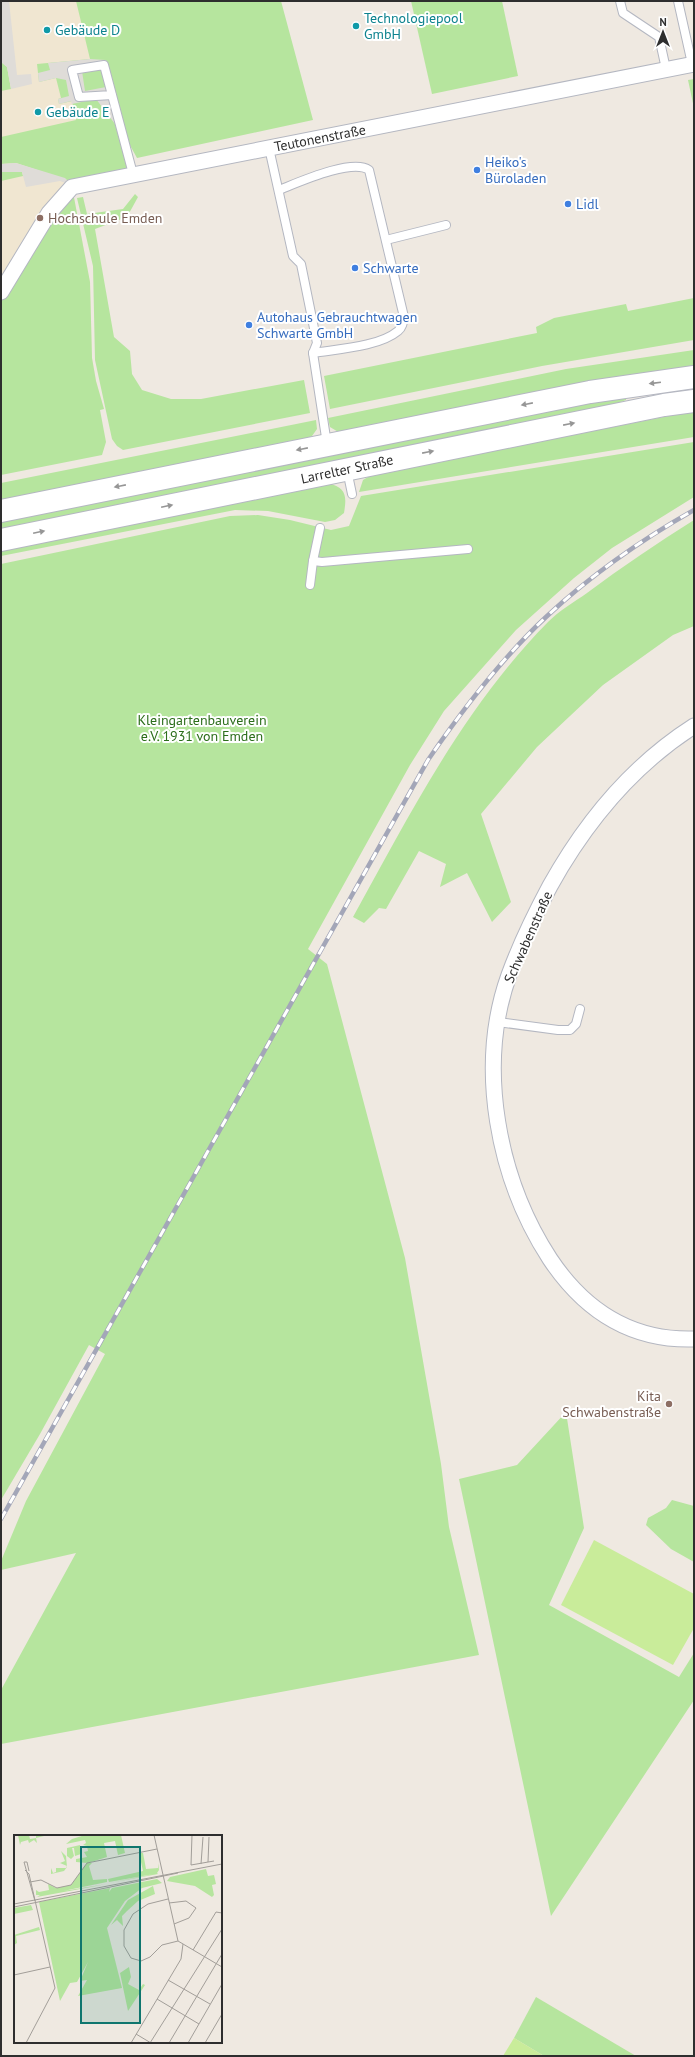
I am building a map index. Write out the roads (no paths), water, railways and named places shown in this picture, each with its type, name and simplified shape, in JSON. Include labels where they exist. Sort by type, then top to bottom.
[{"type":"street","name":"Teutonenstraße","points":[[1,292],[49,213],[72,187],[693,64]]},
{"type":"street","name":"Larrelter Straße","points":[[1,511],[583,393],[694,377]]},
{"type":"street","name":"Larrelter Straße","points":[[1,540],[664,405],[694,401]]},
{"type":"street","name":"Schwabenstraße","points":[[694,726],[666,746],[616,793],[581,836],[544,898],[516,956],[508,976],[498,1022],[494,1050],[494,1086],[500,1135],[513,1184],[526,1217],[540,1244],[566,1282],[588,1305],[615,1322],[643,1333],[666,1338],[694,1339]]},
{"type":"lane","points":[[620,1],[622,13],[659,37],[666,70]]},
{"type":"lane","points":[[678,1],[693,64]]},
{"type":"lane","points":[[112,95],[79,97],[72,70],[104,65],[112,95],[132,174]]},
{"type":"lane","points":[[269,148],[293,256],[301,264],[317,343],[313,353],[327,445]]},
{"type":"lane","points":[[279,190],[330,172],[356,166],[364,167],[368,170],[404,318],[403,325],[398,331],[381,340],[313,353]]},
{"type":"lane","points":[[386,240],[446,225]]},
{"type":"lane","points":[[346,469],[352,494]]},
{"type":"lane","points":[[310,585],[320,528]]},
{"type":"lane","points":[[313,561],[322,562],[468,549]]},
{"type":"lane","points":[[498,1022],[558,1030],[570,1030],[576,1024],[580,1009]]},
{"type":"railway","points":[[1,1519],[428,760],[483,685],[529,633],[546,617],[617,559],[655,533],[694,510]]},
{"type":"place","name":"Technologiepool GmbH","points":[[356,26]]},
{"type":"place","name":"Gebäude D","points":[[47,30]]},
{"type":"place","name":"Gebäude E","points":[[38,112]]},
{"type":"place","name":"Heiko's Büroladen","points":[[477,170]]},
{"type":"place","name":"Lidl","points":[[568,204]]},
{"type":"place","name":"Hochschule Emden","points":[[40,218]]},
{"type":"place","name":"Schwarte","points":[[355,268]]},
{"type":"place","name":"Autohaus Gebrauchtwagen Schwarte GmbH","points":[[249,325]]},
{"type":"place","name":"Kita Schwabenstraße","points":[[669,1404]]},
{"type":"park label","name":"Kleingartenbauverein e.V. 1931 von Emden","points":[[202,728]]}]
